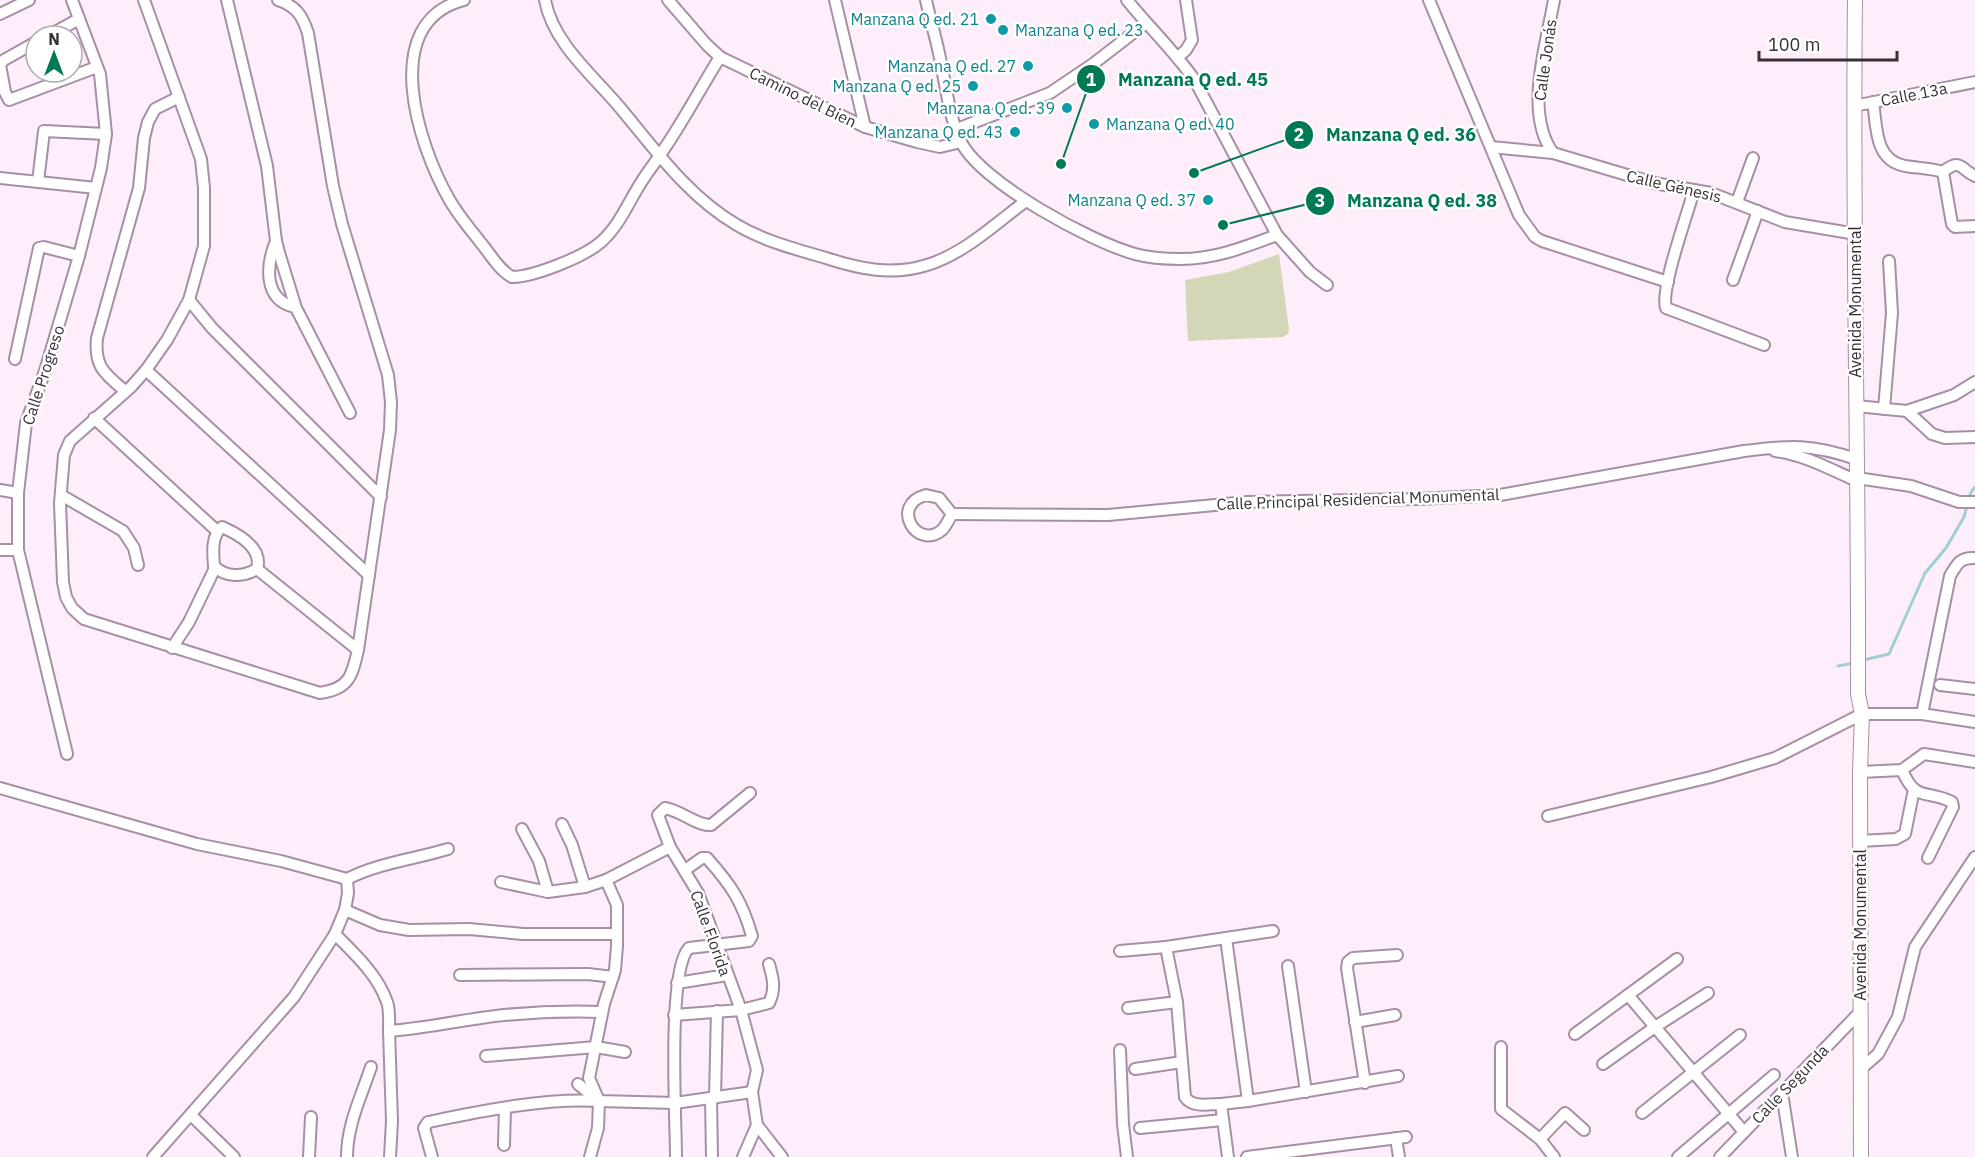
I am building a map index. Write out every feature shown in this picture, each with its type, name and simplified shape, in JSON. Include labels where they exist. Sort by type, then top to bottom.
[{"type":"main road","name":"Avenida Monumental","points":[[1855,0],[1858,694],[1862,714],[1860,772],[1861,1157]]},
{"type":"street","points":[[0,14],[29,0]]},
{"type":"street","name":"Calle Progreso","points":[[68,754],[18,550],[18,493],[26,423],[45,371],[79,256],[96,188],[106,134],[100,74],[72,0]]},
{"type":"street","points":[[144,0],[201,159],[204,188],[204,246],[189,300],[167,340],[146,370],[126,391],[70,441],[64,455],[61,495],[63,582],[66,597],[72,608],[84,619],[320,693],[334,691],[343,685],[352,674],[358,650],[390,430],[391,402],[388,375],[335,195],[308,33],[301,15],[290,4],[278,0]]},
{"type":"street","points":[[227,0],[267,166],[276,241],[295,307],[350,413]]},
{"type":"street","points":[[464,0],[451,3],[436,12],[419,36],[414,52],[411,78],[414,103],[426,147],[447,196],[457,213],[505,273],[512,278],[531,275],[579,256],[600,244],[621,219],[642,180],[660,156],[720,57]]},
{"type":"street","points":[[545,0],[551,19],[571,51],[689,189],[736,225],[766,240],[858,268],[906,271],[930,264],[951,254],[1026,201]]},
{"type":"street","name":"Camino del Bien","points":[[668,0],[720,57],[865,127],[895,137],[940,147],[961,142]]},
{"type":"street","points":[[835,0],[865,127]]},
{"type":"street","points":[[926,0],[961,142],[977,161],[1026,201],[1114,247],[1146,256],[1182,259],[1208,258],[1277,235]]},
{"type":"street","points":[[1127,0],[1178,57],[1194,79],[1277,235],[1295,256],[1327,285]]},
{"type":"street","points":[[1178,57],[1192,40],[1186,0]]},
{"type":"street","points":[[1429,0],[1519,214],[1536,237],[1550,244],[1668,282]]},
{"type":"street","name":"Calle Jonás","points":[[1553,153],[1542,130],[1538,102],[1554,0]]},
{"type":"street","points":[[70,24],[79,19]]},
{"type":"street","points":[[957,129],[1050,93],[1093,64],[1146,23]]},
{"type":"street","points":[[24,49],[4,60],[0,65],[5,93],[9,100],[52,84]]},
{"type":"street","points":[[84,72],[97,67]]},
{"type":"street","name":"Calle 13a","points":[[1854,106],[1975,82]]},
{"type":"street","points":[[126,391],[105,374],[98,363],[96,351],[98,338],[139,188],[144,138],[148,123],[155,109],[178,97]]},
{"type":"street","points":[[1873,102],[1880,144],[1887,158],[1905,166],[1943,172],[1953,165],[1959,165],[1975,176]]},
{"type":"street","points":[[38,182],[44,131],[106,134]]},
{"type":"street","name":"Calle Génesis","points":[[1491,147],[1553,153],[1654,183],[1711,193],[1785,222],[1856,234]]},
{"type":"street","points":[[1737,202],[1753,158]]},
{"type":"street","points":[[1943,172],[1952,224],[1955,227],[1975,226]]},
{"type":"street","points":[[0,178],[96,188]]},
{"type":"street","points":[[1694,190],[1668,282],[1666,308],[1764,345]]},
{"type":"street","points":[[1733,280],[1758,211]]},
{"type":"street","points":[[276,241],[269,256],[270,282],[280,300],[286,305],[295,307]]},
{"type":"street","points":[[15,359],[39,248],[44,247],[79,256]]},
{"type":"street","points":[[1884,409],[1892,313],[1889,261]]},
{"type":"street","points":[[189,300],[212,328],[381,497]]},
{"type":"street","points":[[146,370],[369,575]]},
{"type":"street","points":[[1856,406],[1907,411],[1954,395],[1975,382]]},
{"type":"street","points":[[1907,411],[1932,434],[1945,438],[1975,437]]},
{"type":"street","points":[[94,418],[217,531]]},
{"type":"street","name":"Calle Principal Residencial Monumental","points":[[952,514],[1108,514],[1247,502],[1500,495],[1760,449],[1801,446],[1824,449],[1856,459]]},
{"type":"street","name":"Calle Principal Residencial Monumental","points":[[1760,449],[1799,456],[1857,480],[1911,486],[1959,502],[1975,502]]},
{"type":"street","points":[[1819,463],[1824,449]]},
{"type":"street","points":[[0,490],[18,493]]},
{"type":"street","points":[[61,495],[123,531],[134,548],[138,565]]},
{"type":"street","points":[[222,527],[249,544],[259,562],[257,569],[248,574],[227,575],[216,568],[214,566],[214,540],[217,531],[222,527]]},
{"type":"street","points":[[0,550],[18,550]]},
{"type":"street","points":[[1922,714],[1950,576],[1959,561],[1975,558]]},
{"type":"street","points":[[172,648],[189,622],[216,568]]},
{"type":"street","points":[[257,569],[358,650]]},
{"type":"street","points":[[1940,685],[1975,689]]},
{"type":"street","points":[[1548,816],[1711,777],[1774,758],[1862,714],[1922,714],[1975,722]]},
{"type":"street","points":[[1860,772],[1902,770],[1924,754],[1975,762]]},
{"type":"street","points":[[1902,770],[1909,786],[1925,796],[1952,802],[1953,807],[1929,858]]},
{"type":"street","points":[[0,788],[197,844],[281,861],[347,879],[367,869],[448,849]]},
{"type":"street","points":[[1860,841],[1896,839],[1905,834],[1914,789]]},
{"type":"street","name":"Calle Florida","points":[[750,793],[711,825],[703,825],[687,815],[665,808],[658,814],[670,847],[698,893],[741,1010],[757,1070],[752,1092],[757,1125],[782,1157]]},
{"type":"street","points":[[562,824],[572,845],[585,887]]},
{"type":"street","points":[[522,829],[539,861],[548,892]]},
{"type":"street","points":[[501,882],[548,892],[585,887],[606,880],[670,847]]},
{"type":"street","points":[[1862,1068],[1878,1054],[1898,1017],[1915,947],[1975,857]]},
{"type":"street","points":[[676,1157],[674,1015],[677,983],[684,952],[688,948],[749,941],[752,936],[745,911],[735,892],[706,858],[702,858],[685,870]]},
{"type":"street","points":[[153,1157],[294,997],[335,934],[345,910],[348,892],[347,879]]},
{"type":"street","points":[[590,1157],[598,1128],[598,1101],[589,1078],[602,1011],[613,977],[617,934],[617,905],[606,880]]},
{"type":"street","points":[[345,910],[380,925],[409,930],[469,929],[523,934],[617,934]]},
{"type":"street","points":[[1120,951],[1166,947],[1273,931]]},
{"type":"street","points":[[335,934],[359,958],[388,1003],[392,1121],[390,1157]]},
{"type":"street","points":[[1226,938],[1248,1101]]},
{"type":"street","points":[[1166,947],[1176,1002],[1185,1097],[1188,1102],[1221,1104],[1248,1101],[1398,1076]]},
{"type":"street","points":[[1365,1083],[1348,962],[1353,958],[1396,955]]},
{"type":"street","points":[[1575,1034],[1677,959]]},
{"type":"street","points":[[674,1015],[741,1010],[769,1003],[773,996],[774,981],[769,964]]},
{"type":"street","points":[[1288,966],[1306,1092]]},
{"type":"street","points":[[460,975],[588,974],[613,977]]},
{"type":"street","points":[[677,983],[727,975]]},
{"type":"street","points":[[1603,1064],[1655,1026],[1708,993]]},
{"type":"street","points":[[1628,995],[1744,1132]]},
{"type":"street","points":[[1128,1008],[1176,1002]]},
{"type":"street","points":[[389,1031],[427,1028],[453,1021],[504,1015],[555,1011],[602,1011]]},
{"type":"street","points":[[712,1157],[717,1011]]},
{"type":"street","name":"Calle Segunda","points":[[1720,1157],[1861,1011]]},
{"type":"street","points":[[1355,1022],[1395,1016]]},
{"type":"street","points":[[1642,1113],[1740,1035]]},
{"type":"street","points":[[486,1056],[596,1047],[626,1052]]},
{"type":"street","points":[[1501,1047],[1501,1109],[1540,1139],[1554,1157]]},
{"type":"street","points":[[1120,1050],[1123,1124],[1127,1157]]},
{"type":"street","points":[[1135,1069],[1182,1062]]},
{"type":"street","points":[[347,1157],[347,1142],[352,1119],[371,1067]]},
{"type":"street","points":[[1678,1157],[1774,1075]]},
{"type":"street","points":[[578,1084],[598,1101]]},
{"type":"street","points":[[432,1157],[424,1128],[428,1122],[505,1108],[577,1100],[675,1103],[752,1092]]},
{"type":"street","points":[[1782,1093],[1792,1157]]},
{"type":"street","points":[[1221,1104],[1228,1157]]},
{"type":"street","points":[[504,1145],[505,1108]]},
{"type":"street","points":[[1540,1139],[1565,1113],[1584,1130]]},
{"type":"street","points":[[191,1115],[234,1157]]},
{"type":"street","points":[[309,1157],[311,1118]]},
{"type":"street","points":[[1140,1128],[1223,1120]]},
{"type":"street","points":[[743,1157],[757,1125]]},
{"type":"street","points":[[1247,1157],[1321,1152],[1401,1138],[1399,1157]]},
{"type":"green space","points":[[1279,254],[1288,334],[1283,337],[1188,341],[1185,280],[1229,272]]},
{"type":"waterway","points":[[1863,660],[1889,654],[1925,573],[1946,548],[1964,517],[1971,492],[1975,487]]},
{"type":"waterway","points":[[1838,666],[1854,663]]},
{"type":"place","name":"Manzana Q ed. 21","points":[[991,19]]},
{"type":"place","name":"Manzana Q ed. 23","points":[[1003,30]]},
{"type":"place","name":"Manzana Q ed. 27","points":[[1028,66]]},
{"type":"place","name":"Manzana Q ed. 25","points":[[973,86]]},
{"type":"place","name":"Manzana Q ed. 39","points":[[1067,108]]},
{"type":"place","name":"Manzana Q ed. 40","points":[[1094,124]]},
{"type":"place","name":"Manzana Q ed. 43","points":[[1015,132]]},
{"type":"place","name":"Manzana Q ed. 45","points":[[1061,164]]},
{"type":"place","name":"Manzana Q ed. 36","points":[[1194,173]]},
{"type":"place","name":"Manzana Q ed. 37","points":[[1208,200]]},
{"type":"place","name":"Manzana Q ed. 38","points":[[1223,225]]}]
